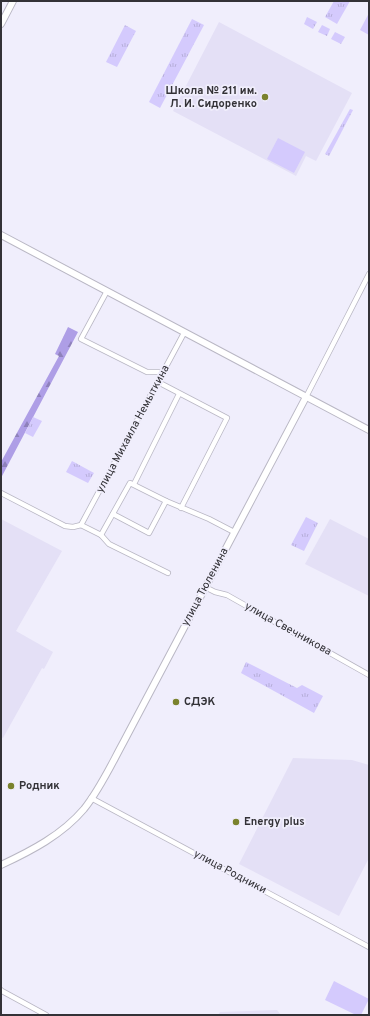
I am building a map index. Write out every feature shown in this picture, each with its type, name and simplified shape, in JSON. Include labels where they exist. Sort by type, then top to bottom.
[{"type":"street","points":[[1,24],[13,1]]},
{"type":"street","points":[[1,235],[369,430]]},
{"type":"street","name":"улица Тюленина","points":[[1,864],[33,850],[65,828],[91,798],[123,743],[206,587],[369,274]]},
{"type":"street","points":[[107,291],[81,339],[147,372],[159,372]]},
{"type":"street","name":"улица Михаила Немыткина","points":[[81,525],[184,333]]},
{"type":"street","points":[[158,382],[227,418],[181,508]]},
{"type":"street","points":[[134,484],[179,394]]},
{"type":"street","points":[[101,535],[130,483],[234,532]]},
{"type":"street","points":[[1,494],[65,526],[81,525],[101,535],[109,544],[168,573]]},
{"type":"street","points":[[113,514],[149,533],[166,501]]},
{"type":"street","name":"улица Свечникова","points":[[206,587],[215,592],[227,595],[369,675]]},
{"type":"street","name":"улица Родники","points":[[91,798],[369,947]]},
{"type":"street","points":[[1,990],[46,1015]]},
{"type":"shaded area","name":"Школа № 211 им. Л. И. Сидоренко","points":[[219,22],[352,93],[316,161],[306,156],[296,176],[173,111]]},
{"type":"shaded area","points":[[1,519],[62,551],[16,631],[53,652],[44,669],[42,668],[3,738],[1,737]]},
{"type":"shaded area","points":[[330,519],[369,539],[369,596],[305,564]]},
{"type":"shaded area","points":[[293,758],[352,760],[369,765],[369,858],[339,916],[239,864]]},
{"type":"shaded area","points":[[277,1010],[281,1015],[218,1015],[220,1012]]},
{"type":"green space","points":[[334,1],[350,1],[337,24],[325,17]]},
{"type":"green space","points":[[369,13],[369,35],[360,30]]},
{"type":"green space","points":[[307,17],[317,22],[313,29],[304,24]]},
{"type":"green space","points":[[192,19],[204,25],[160,108],[149,102]]},
{"type":"green space","points":[[125,25],[136,31],[117,67],[106,62]]},
{"type":"green space","points":[[322,25],[330,29],[327,36],[318,32]]},
{"type":"green space","points":[[335,32],[345,37],[341,44],[331,39]]},
{"type":"green space","points":[[350,109],[353,110],[329,156],[325,154]]},
{"type":"green space","points":[[278,138],[305,152],[294,173],[267,159]]},
{"type":"green space","points":[[68,327],[78,332],[1,478],[1,462],[59,356],[55,354]]},
{"type":"green space","points":[[33,417],[42,421],[33,437],[25,433]]},
{"type":"green space","points":[[72,461],[94,473],[88,483],[66,472]]},
{"type":"green space","points":[[306,517],[318,523],[304,551],[291,545]]},
{"type":"green space","points":[[246,662],[297,688],[302,685],[323,696],[314,713],[241,673]]},
{"type":"green space","points":[[334,981],[369,999],[361,1015],[356,1015],[325,1000]]},
{"type":"place","name":"Школа № 211 им. Л. И. Сидоренко","points":[[265,97]]},
{"type":"place","name":"СДЭК","points":[[176,702]]},
{"type":"place","name":"Родник","points":[[11,786]]},
{"type":"place","name":"Energy plus","points":[[236,822]]}]
